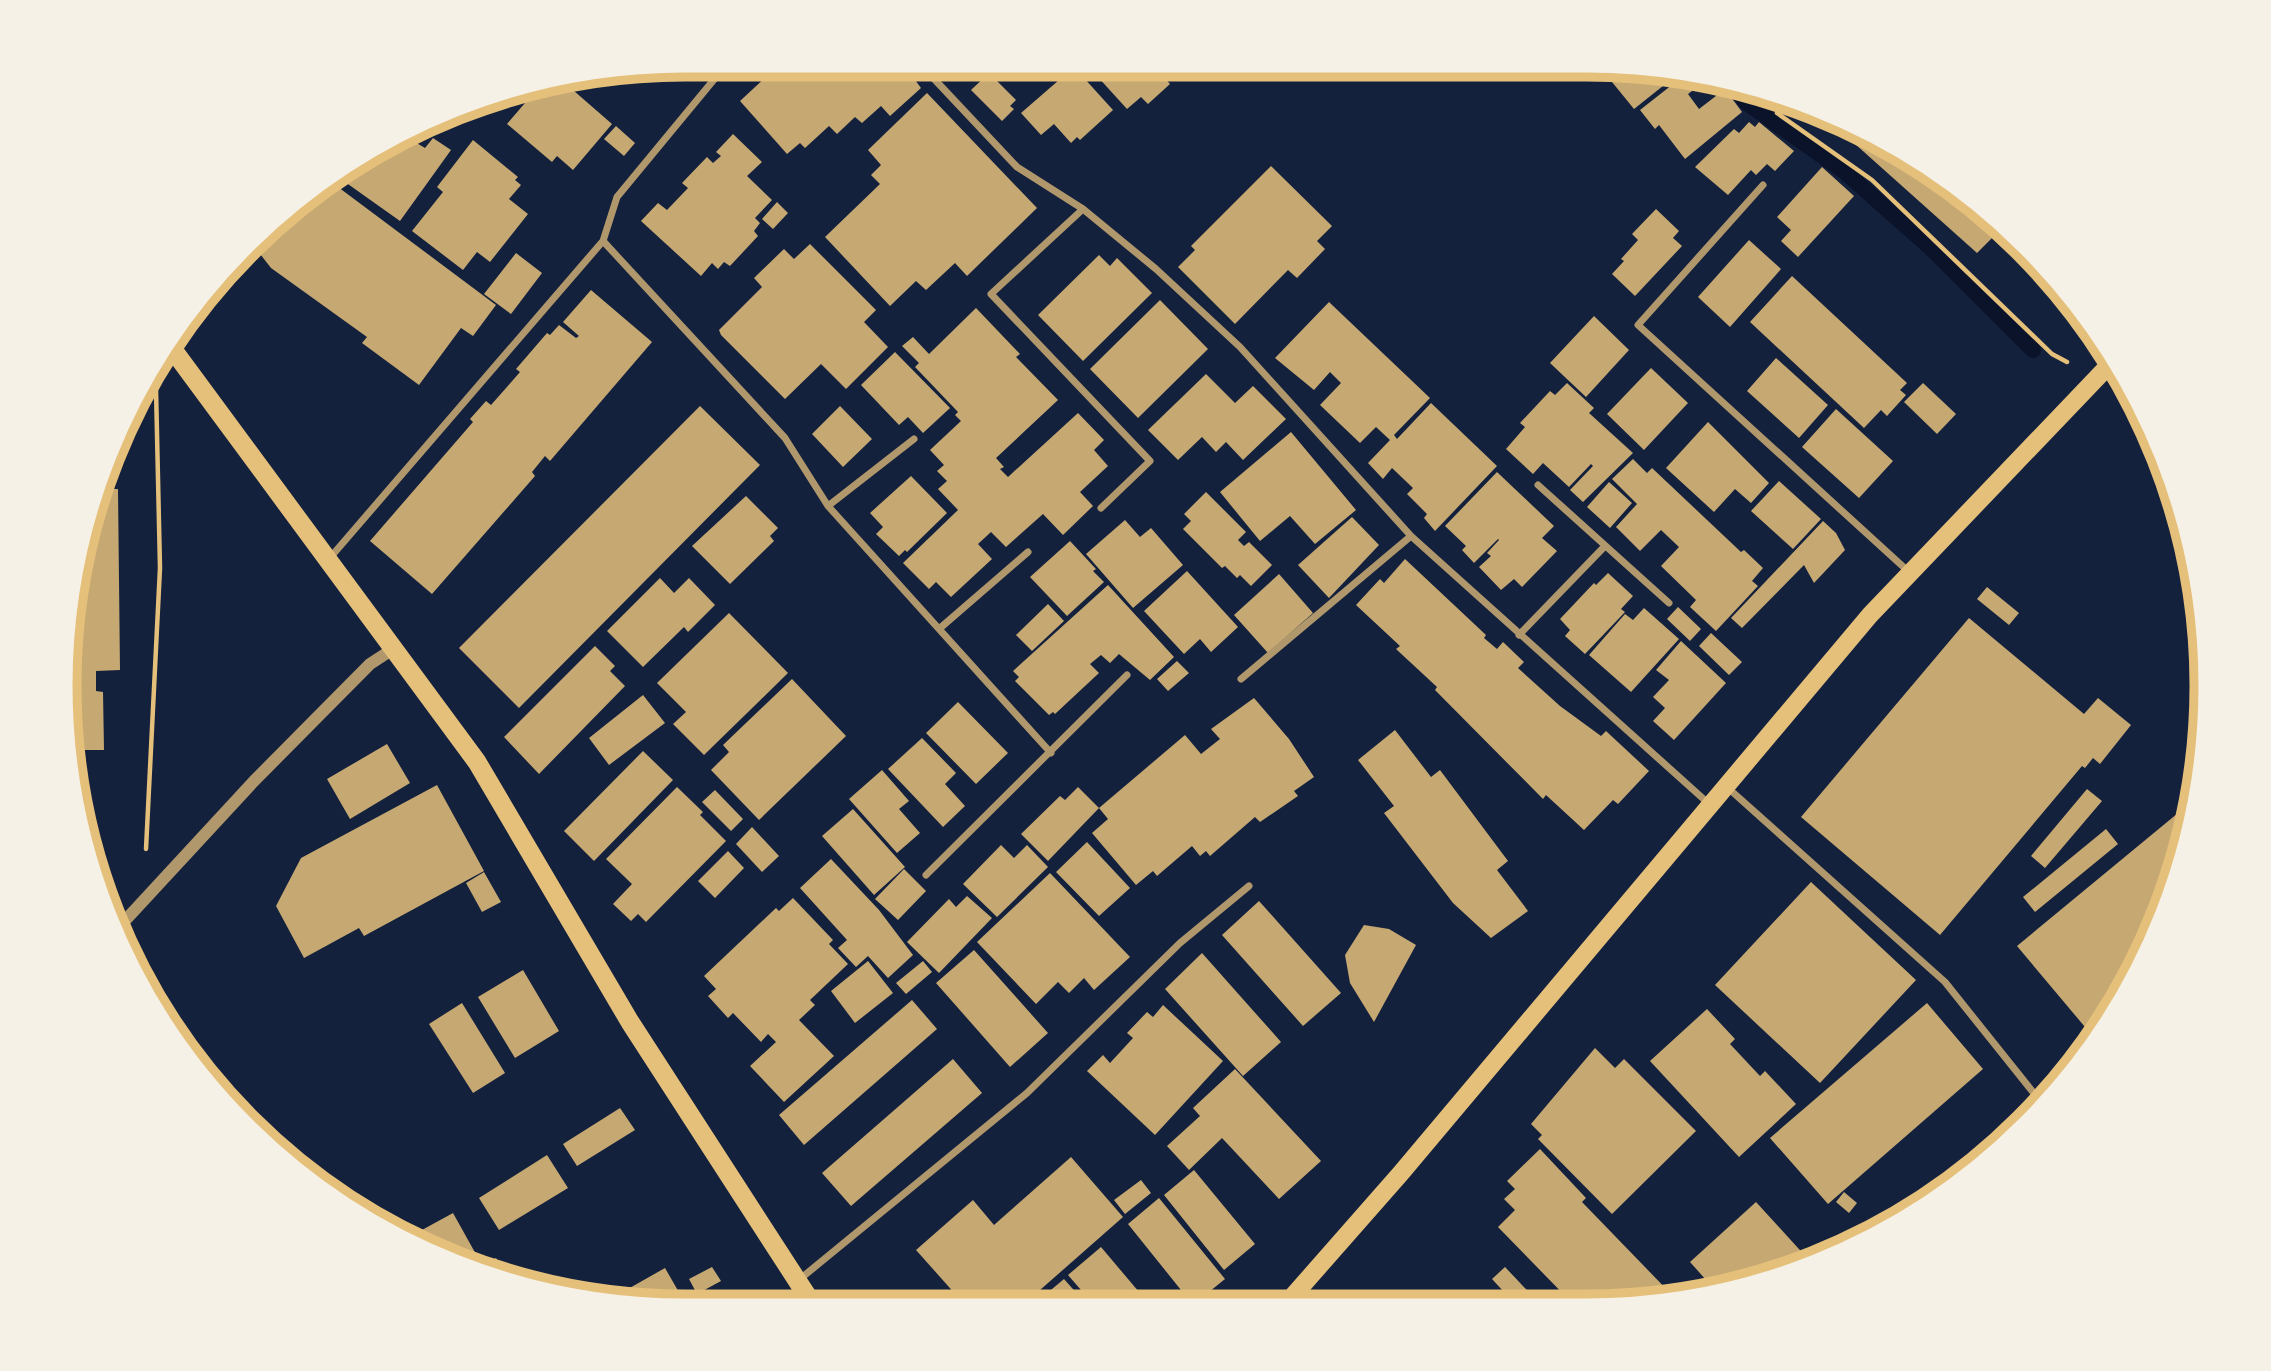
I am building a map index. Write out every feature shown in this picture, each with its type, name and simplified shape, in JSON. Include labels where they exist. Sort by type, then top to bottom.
[{"type":"highway","points":[[176,354],[477,762],[631,1022],[807,1294]]},
{"type":"main road","points":[[1295,1294],[1401,1173],[1708,803],[1910,572],[2105,369]]},
{"type":"street","points":[[328,560],[603,241],[617,197],[716,77]]},
{"type":"street","points":[[932,77],[1017,167],[1083,209],[1156,269],[1240,347],[1411,536],[1708,803]]},
{"type":"street","points":[[1763,185],[1638,325],[1910,572]]},
{"type":"street","points":[[1083,209],[991,294],[1150,461],[1101,508]]},
{"type":"street","points":[[603,241],[785,438],[828,506],[1051,753]]},
{"type":"street","points":[[828,506],[914,439]]},
{"type":"street","points":[[1538,485],[1669,603]]},
{"type":"street","points":[[1241,679],[1411,536]]},
{"type":"street","points":[[1519,635],[1604,547]]},
{"type":"street","points":[[939,629],[1028,552]]},
{"type":"street","points":[[125,921],[254,780],[370,664],[393,649]]},
{"type":"street","points":[[926,875],[1127,675]]},
{"type":"street","points":[[1724,785],[1945,982],[2035,1095]]},
{"type":"street","points":[[799,1280],[1027,1093],[1180,943],[1249,886]]},
{"type":"path","points":[[1765,104],[1872,180],[2052,354],[2096,378]]},
{"type":"path","points":[[141,904],[148,832],[160,568],[156,386]]},
{"type":"building","points":[[766,77],[913,77],[921,88],[890,116],[881,106],[862,123],[855,117],[837,134],[829,126],[805,148],[800,143],[787,154],[740,101]]},
{"type":"building","points":[[985,77],[993,77],[1016,100],[1010,106],[1014,109],[1002,121],[971,90]]},
{"type":"building","points":[[1062,77],[1083,77],[1113,110],[1080,140],[1077,137],[1071,143],[1054,124],[1041,135],[1021,113]]},
{"type":"building","points":[[1098,77],[1164,77],[1170,84],[1148,104],[1141,97],[1127,109]]},
{"type":"building","points":[[1608,78],[1667,82],[1634,109]]},
{"type":"building","points":[[1674,84],[1696,88],[1688,94],[1699,109],[1720,93],[1729,95],[1742,112],[1685,159],[1659,125],[1655,129],[1640,110]]},
{"type":"building","points":[[571,88],[612,124],[573,170],[557,156],[552,162],[507,124],[530,98]]},
{"type":"building","points":[[927,93],[1037,208],[967,276],[955,263],[926,290],[916,281],[890,306],[825,237],[880,184],[871,175],[881,165],[868,150]]},
{"type":"building","points":[[1749,122],[1755,127],[1759,122],[1794,151],[1775,171],[1767,164],[1756,175],[1751,170],[1728,195],[1695,167],[1734,129],[1739,133]]},
{"type":"building","points":[[616,126],[635,143],[624,156],[604,139]]},
{"type":"building","points":[[733,134],[762,162],[747,176],[772,200],[755,218],[760,223],[754,231],[758,236],[730,266],[724,262],[718,269],[712,263],[701,276],[641,221],[658,203],[667,210],[688,188],[682,183],[707,157],[713,163],[721,156],[716,152]]},
{"type":"building","points":[[1846,136],[1924,180],[1987,228],[1995,235],[1977,253]]},
{"type":"building","points":[[433,138],[451,150],[400,221],[345,182],[416,140],[415,142],[425,148]]},
{"type":"building","points":[[473,140],[518,177],[515,180],[521,185],[509,199],[528,214],[490,262],[477,252],[463,270],[412,231],[443,192],[437,187]]},
{"type":"building","points":[[1271,166],[1332,226],[1317,241],[1325,249],[1297,278],[1288,270],[1235,324],[1178,267],[1195,250],[1191,246]]},
{"type":"building","points":[[1822,167],[1854,196],[1798,257],[1781,241],[1791,230],[1777,217]]},
{"type":"building","points":[[338,187],[496,305],[473,336],[461,328],[419,385],[362,343],[367,337],[271,268],[258,252],[284,228]]},
{"type":"building","points":[[777,202],[788,213],[773,229],[762,219]]},
{"type":"building","points":[[1656,209],[1679,231],[1673,238],[1682,246],[1635,296],[1612,274],[1638,240],[1632,234]]},
{"type":"building","points":[[1749,240],[1781,269],[1730,327],[1698,297]]},
{"type":"building","points":[[810,244],[876,310],[864,322],[888,347],[846,389],[821,364],[785,399],[719,330],[762,287],[754,278],[784,249],[794,259]]},
{"type":"building","points":[[516,253],[542,273],[511,314],[484,294]]},
{"type":"building","points":[[1099,255],[1110,266],[1117,258],[1152,293],[1083,361],[1038,315]]},
{"type":"building","points":[[1792,276],[1907,383],[1900,390],[1906,395],[1887,416],[1881,410],[1864,428],[1750,322]]},
{"type":"building","points":[[591,290],[652,342],[550,461],[545,456],[532,472],[535,476],[432,594],[370,541],[473,422],[470,419],[486,401],[491,405],[520,372],[516,369],[547,333],[550,335],[559,325],[576,338],[579,336],[563,322]]},
{"type":"building","points":[[1160,300],[1208,349],[1138,418],[1090,369]]},
{"type":"building","points":[[1329,302],[1430,398],[1394,435],[1397,439],[1431,403],[1497,466],[1435,531],[1424,518],[1427,514],[1407,494],[1413,488],[1392,468],[1383,479],[1368,463],[1390,440],[1376,427],[1360,443],[1320,405],[1341,383],[1330,372],[1314,390],[1275,358]]},
{"type":"building","points":[[976,308],[1020,354],[1016,357],[1058,400],[996,458],[1004,467],[1000,469],[1008,477],[1078,413],[1104,440],[1094,450],[1108,466],[1080,492],[1093,506],[1063,535],[1043,514],[1006,547],[991,532],[978,544],[992,559],[951,597],[936,582],[929,589],[903,563],[958,510],[938,489],[947,481],[937,471],[944,465],[930,450],[961,421],[955,415],[958,412],[915,367],[919,363],[902,346],[913,337],[929,354]]},
{"type":"building","points":[[1594,316],[1629,350],[1586,397],[1550,363]]},
{"type":"building","points":[[895,352],[950,408],[923,433],[908,417],[899,425],[861,385]]},
{"type":"building","points":[[1776,358],[1828,405],[1799,438],[1747,391]]},
{"type":"building","points":[[1651,368],[1688,403],[1644,450],[1607,414]]},
{"type":"building","points":[[1206,374],[1235,403],[1253,386],[1286,419],[1243,460],[1226,442],[1216,452],[1202,437],[1178,460],[1148,430]]},
{"type":"building","points":[[1567,383],[1594,408],[1589,413],[1633,453],[1583,502],[1570,490],[1593,466],[1591,464],[1569,487],[1543,463],[1533,474],[1506,449],[1525,427],[1520,423],[1550,391],[1555,395]]},
{"type":"building","points":[[1923,383],[1956,414],[1937,434],[1904,402]]},
{"type":"building","points":[[700,406],[760,465],[519,708],[459,648]]},
{"type":"building","points":[[840,406],[872,439],[843,467],[812,434]]},
{"type":"building","points":[[1836,409],[1893,461],[1859,498],[1802,447]]},
{"type":"building","points":[[1708,422],[1769,483],[1751,503],[1735,489],[1714,512],[1666,468]]},
{"type":"building","points":[[1291,432],[1356,510],[1315,544],[1290,516],[1260,541],[1220,492]]},
{"type":"building","points":[[1633,459],[1647,473],[1652,468],[1741,552],[1744,550],[1763,568],[1752,581],[1758,586],[1716,631],[1690,607],[1696,600],[1661,566],[1679,547],[1661,530],[1640,551],[1616,527],[1637,504],[1612,479]]},
{"type":"building","points":[[1497,472],[1554,526],[1542,538],[1557,551],[1522,587],[1514,579],[1501,590],[1479,567],[1491,556],[1487,553],[1499,540],[1474,563],[1462,550],[1466,546],[1445,526]]},
{"type":"building","points":[[911,476],[947,513],[907,552],[905,550],[899,556],[876,534],[883,527],[870,513]]},
{"type":"building","points":[[1779,481],[1821,519],[1793,549],[1751,511]]},
{"type":"building","points":[[1609,482],[1632,503],[1610,528],[1587,507]]},
{"type":"building","points":[[109,489],[118,489],[120,670],[96,671],[96,691],[103,692],[104,750],[80,750],[78,646],[82,606],[98,528]]},
{"type":"building","points":[[1206,492],[1246,532],[1238,540],[1244,546],[1249,542],[1272,565],[1251,586],[1240,575],[1237,578],[1225,566],[1222,568],[1183,529],[1191,521],[1184,514]]},
{"type":"building","points":[[746,496],[778,528],[770,536],[774,541],[730,584],[692,546]]},
{"type":"building","points":[[1352,517],[1379,545],[1329,598],[1298,565]]},
{"type":"building","points":[[1125,520],[1140,537],[1151,528],[1183,565],[1133,608],[1086,554]]},
{"type":"building","points":[[1823,521],[1836,533],[1845,550],[1814,583],[1804,565],[1742,628],[1731,618]]},
{"type":"building","points":[[1070,541],[1096,569],[1093,571],[1104,582],[1067,616],[1030,577]]},
{"type":"building","points":[[1405,559],[1486,635],[1484,638],[1497,649],[1503,642],[1524,662],[1518,668],[1560,706],[1601,736],[1606,731],[1649,771],[1618,804],[1613,800],[1584,830],[1546,795],[1543,799],[1435,690],[1437,687],[1396,649],[1400,646],[1356,605],[1380,579],[1384,583]]},
{"type":"building","points":[[1187,571],[1238,627],[1211,652],[1200,639],[1184,654],[1144,611]]},
{"type":"building","points":[[1608,573],[1633,596],[1621,609],[1625,612],[1585,654],[1565,636],[1570,630],[1560,619],[1594,583],[1596,585]]},
{"type":"building","points":[[1279,574],[1313,613],[1268,653],[1234,615]]},
{"type":"building","points":[[660,578],[674,593],[689,578],[715,605],[688,632],[684,627],[643,667],[607,631]]},
{"type":"building","points":[[1108,585],[1174,657],[1150,680],[1119,654],[1110,663],[1101,655],[1090,664],[1099,673],[1055,714],[1053,712],[1049,715],[1015,681],[1019,677],[1013,671]]},
{"type":"building","points":[[1987,587],[2019,613],[2009,625],[1977,599]]},
{"type":"building","points":[[1048,604],[1064,621],[1032,651],[1016,635]]},
{"type":"building","points":[[1678,607],[1701,629],[1690,641],[1667,619]]},
{"type":"building","points":[[1644,608],[1679,639],[1631,692],[1589,655],[1625,614],[1633,620]]},
{"type":"building","points":[[729,613],[788,673],[704,755],[673,724],[686,712],[657,683]]},
{"type":"building","points":[[1969,618],[2084,714],[2098,698],[2131,725],[2100,764],[2093,758],[2085,768],[2082,766],[1940,935],[1801,817]]},
{"type":"building","points":[[1711,633],[1742,662],[1729,675],[1699,646]]},
{"type":"building","points":[[1681,641],[1726,683],[1674,740],[1653,721],[1665,708],[1653,697],[1669,680],[1656,670]]},
{"type":"building","points":[[595,646],[615,666],[610,671],[625,686],[539,774],[504,737]]},
{"type":"building","points":[[1177,661],[1189,673],[1168,691],[1157,679]]},
{"type":"building","points":[[792,679],[846,736],[759,820],[711,770],[729,752],[723,745]]},
{"type":"building","points":[[643,695],[665,723],[609,765],[589,738]]},
{"type":"building","points":[[1254,698],[1289,739],[1314,777],[1294,791],[1298,796],[1260,822],[1255,817],[1210,856],[1206,851],[1200,856],[1192,846],[1157,876],[1153,871],[1136,885],[1092,833],[1108,819],[1099,808],[1185,735],[1201,754],[1220,739],[1211,729]]},
{"type":"building","points":[[958,702],[1008,753],[976,784],[926,733]]},
{"type":"building","points":[[1395,730],[1431,777],[1440,770],[1508,861],[1497,870],[1528,911],[1491,938],[1453,903],[1384,813],[1394,806],[1358,760]]},
{"type":"building","points":[[922,738],[956,773],[945,784],[965,806],[943,827],[888,769]]},
{"type":"building","points":[[387,744],[410,783],[350,819],[327,779]]},
{"type":"building","points":[[643,751],[673,780],[594,861],[564,831]]},
{"type":"building","points":[[882,770],[909,801],[899,809],[920,833],[897,853],[849,799]]},
{"type":"building","points":[[437,785],[484,871],[364,936],[359,928],[304,958],[276,906],[301,858]]},
{"type":"building","points":[[677,787],[703,812],[700,815],[726,841],[646,922],[638,914],[631,921],[613,904],[632,884],[606,859]]},
{"type":"building","points":[[1078,787],[1099,808],[1048,861],[1021,834],[1060,796],[1065,800]]},
{"type":"building","points":[[2087,789],[2102,801],[2045,868],[2031,856]]},
{"type":"building","points":[[715,790],[743,819],[731,831],[702,802]]},
{"type":"building","points":[[853,809],[905,867],[874,895],[822,836]]},
{"type":"building","points":[[2180,811],[2162,881],[2148,918],[2112,990],[2087,1029],[2017,946]]},
{"type":"building","points":[[752,827],[779,856],[762,872],[736,844]]},
{"type":"building","points":[[2106,829],[2118,844],[2035,912],[2023,897]]},
{"type":"building","points":[[1087,842],[1130,888],[1099,916],[1056,872]]},
{"type":"building","points":[[1001,845],[1014,858],[1027,845],[1048,867],[997,917],[963,884]]},
{"type":"building","points":[[728,851],[744,868],[715,898],[698,881]]},
{"type":"building","points":[[831,859],[879,910],[913,955],[888,978],[868,956],[856,967],[838,948],[847,940],[800,888]]},
{"type":"building","points":[[904,869],[926,891],[898,920],[875,899]]},
{"type":"building","points":[[484,872],[501,902],[482,912],[466,883]]},
{"type":"building","points":[[1050,873],[1130,957],[1094,990],[1084,978],[1069,993],[1058,982],[1036,1004],[977,942]]},
{"type":"building","points":[[1811,882],[1916,980],[1820,1083],[1715,985]]},
{"type":"building","points":[[967,896],[992,918],[939,973],[907,942],[949,899],[956,907]]},
{"type":"building","points":[[793,898],[833,940],[829,944],[848,964],[810,1000],[815,1005],[799,1020],[834,1056],[784,1102],[750,1066],[776,1042],[768,1034],[761,1042],[733,1013],[728,1018],[708,996],[716,989],[704,976],[776,908],[779,911]]},
{"type":"building","points":[[1259,901],[1341,993],[1303,1026],[1222,935]]},
{"type":"building","points":[[1364,925],[1389,929],[1416,945],[1374,1022],[1350,983],[1345,955]]},
{"type":"building","points":[[974,950],[1048,1033],[1010,1067],[936,983]]},
{"type":"building","points":[[1202,953],[1281,1042],[1243,1076],[1165,989]]},
{"type":"building","points":[[868,961],[893,993],[855,1023],[831,991]]},
{"type":"building","points":[[923,961],[932,972],[906,994],[896,983]]},
{"type":"building","points":[[523,970],[559,1031],[515,1058],[478,997]]},
{"type":"building","points":[[912,1000],[937,1029],[804,1145],[779,1115]]},
{"type":"building","points":[[462,1003],[505,1073],[473,1093],[429,1024]]},
{"type":"building","points":[[1927,1003],[1983,1069],[1828,1204],[1770,1138]]},
{"type":"building","points":[[1163,1005],[1223,1061],[1155,1135],[1087,1071],[1103,1055],[1110,1063],[1133,1038],[1127,1033],[1147,1012],[1153,1017]]},
{"type":"building","points":[[1707,1009],[1735,1039],[1730,1044],[1760,1076],[1765,1071],[1796,1104],[1739,1157],[1650,1061]]},
{"type":"building","points":[[1595,1048],[1615,1068],[1624,1059],[1696,1131],[1612,1214],[1538,1139],[1542,1135],[1531,1124]]},
{"type":"building","points":[[953,1059],[982,1093],[851,1206],[822,1173]]},
{"type":"building","points":[[1235,1069],[1321,1161],[1279,1199],[1222,1138],[1189,1170],[1167,1146],[1200,1116],[1193,1108]]},
{"type":"building","points":[[620,1108],[635,1130],[577,1166],[563,1144]]},
{"type":"building","points":[[1540,1149],[1586,1198],[1582,1202],[1666,1289],[1625,1293],[1563,1294],[1498,1227],[1515,1210],[1504,1199],[1515,1189],[1507,1181]]},
{"type":"building","points":[[547,1155],[568,1188],[499,1230],[479,1198]]},
{"type":"building","points":[[1071,1157],[1123,1217],[1036,1294],[955,1294],[916,1250],[973,1200],[994,1225]]},
{"type":"building","points":[[1194,1170],[1255,1244],[1224,1270],[1164,1195]]},
{"type":"building","points":[[1944,1173],[1946,1175],[1924,1191]]},
{"type":"building","points":[[1141,1180],[1151,1193],[1125,1214],[1114,1200]]},
{"type":"building","points":[[1844,1192],[1857,1203],[1849,1213],[1836,1202]]},
{"type":"building","points":[[1159,1198],[1225,1279],[1207,1294],[1184,1294],[1128,1224]]},
{"type":"building","points":[[1756,1202],[1803,1254],[1707,1281],[1690,1262]]},
{"type":"building","points":[[453,1213],[478,1257],[453,1248],[418,1232]]},
{"type":"building","points":[[1101,1247],[1141,1294],[1084,1294],[1068,1275]]},
{"type":"building","points":[[496,1258],[500,1265],[489,1262]]},
{"type":"building","points":[[712,1267],[721,1281],[697,1294],[689,1279]]},
{"type":"building","points":[[1505,1267],[1531,1294],[1506,1294],[1492,1279]]},
{"type":"building","points":[[665,1268],[680,1294],[646,1293],[625,1291]]},
{"type":"building","points":[[1064,1279],[1077,1294],[1046,1294]]},
{"type":"waterway","points":[[1743,98],[1845,172],[1933,250],[2033,350]]}]
